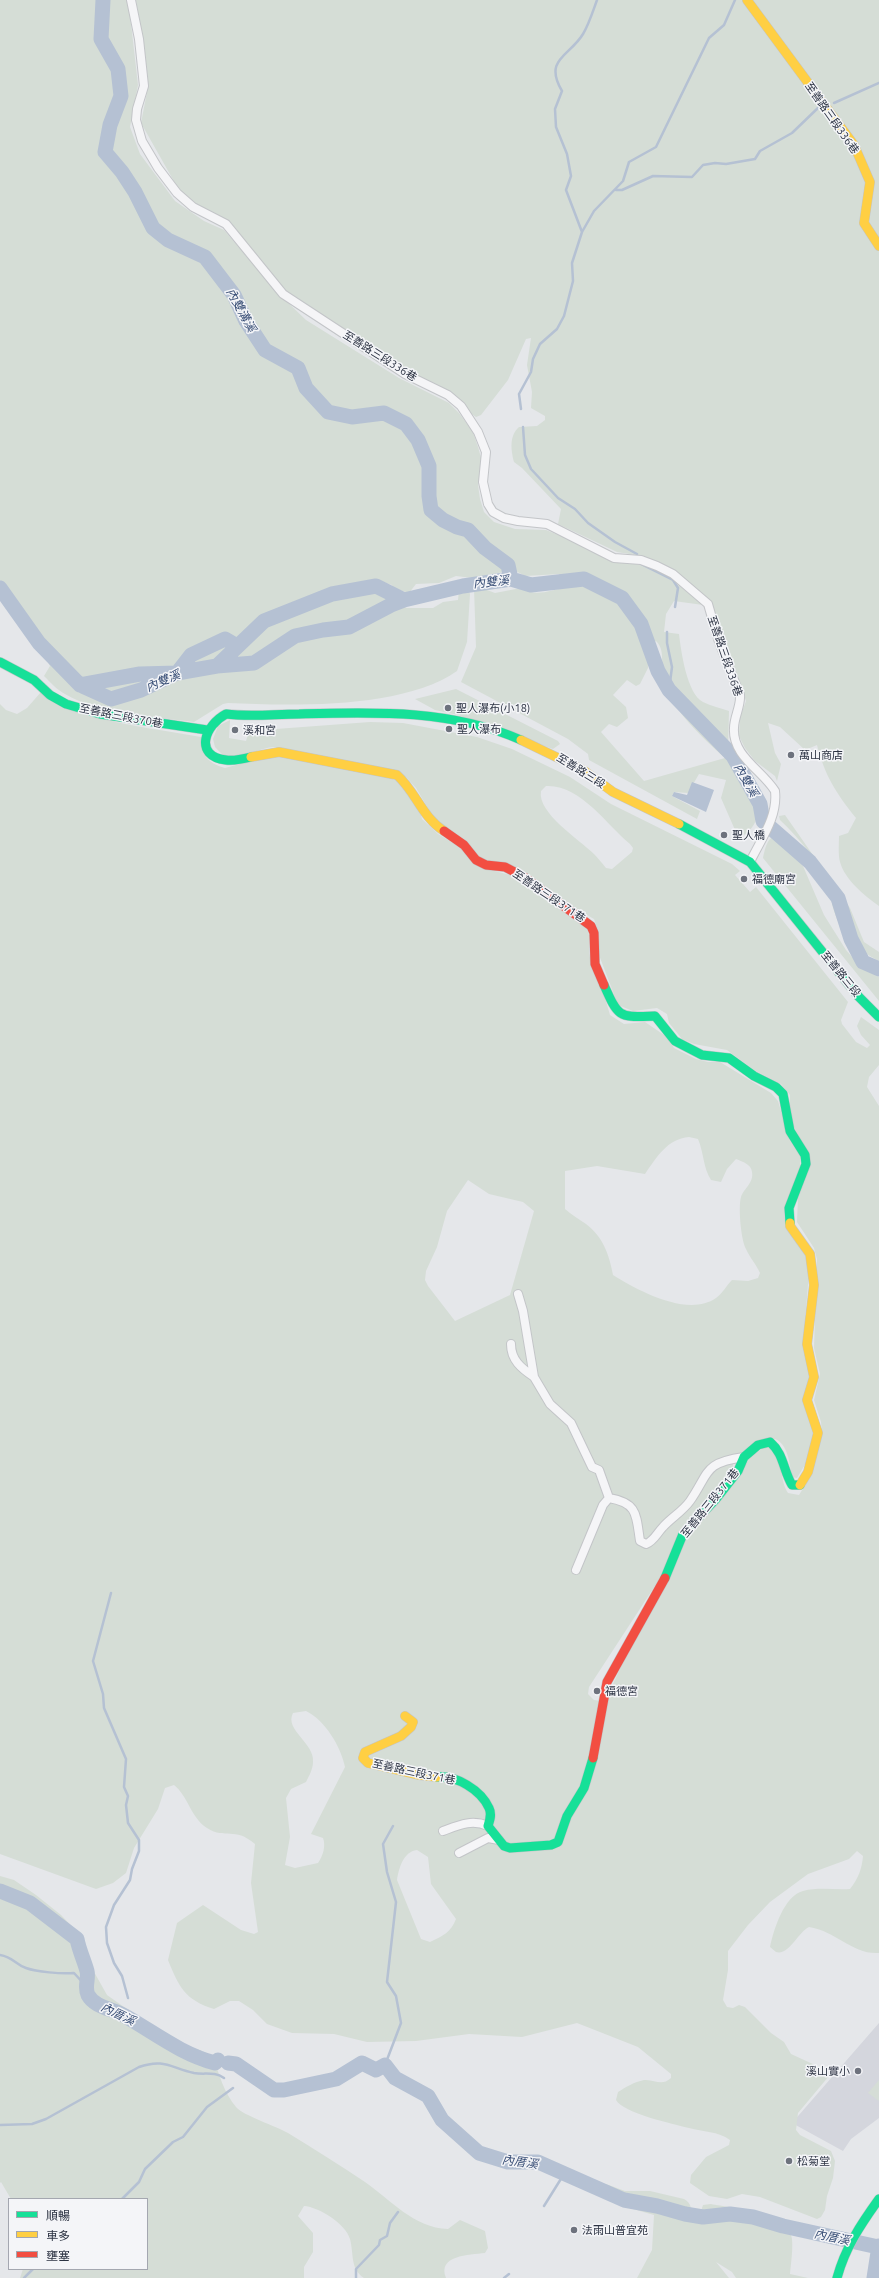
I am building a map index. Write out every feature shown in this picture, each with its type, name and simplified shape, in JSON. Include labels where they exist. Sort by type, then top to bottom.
[{"type":"street","name":"至善路三段336巷","points":[[131,0],[139,39],[144,86],[137,109],[136,120],[142,141],[158,168],[177,193],[193,207],[226,224],[283,294],[405,374],[448,395],[461,406],[478,432],[486,452],[483,482],[488,504],[493,512],[504,518],[547,524],[614,558],[641,560],[657,566],[673,574],[708,604],[719,642],[740,695],[740,702],[734,729],[734,743],[775,791],[775,810],[772,819],[750,862]]},
{"type":"street","name":"至善路三段336巷","points":[[747,0],[854,145],[870,182],[870,191],[864,223],[879,246]]},
{"type":"street","name":"至善路三段370巷","points":[[0,662],[34,680],[50,695],[66,704],[100,714],[207,730]]},
{"type":"street","name":"至善路三段","points":[[207,730],[212,721],[226,714],[248,717],[280,714],[398,712],[472,723],[513,736],[547,751],[583,770],[613,792],[701,835],[750,862],[858,996],[879,1017]]},
{"type":"street","name":"至善路三段371巷","points":[[207,730],[205,739],[208,750],[223,760],[231,761],[267,751],[388,772],[397,775],[414,792],[426,814],[436,826],[464,845],[476,860],[486,865],[505,867],[524,877],[591,926],[594,933],[595,964],[615,1010],[629,1017],[655,1016],[675,1041],[702,1055],[729,1058],[754,1076],[776,1087],[783,1094],[784,1112],[790,1131],[805,1154],[806,1164],[789,1208],[790,1226],[810,1254],[813,1268],[814,1285],[807,1344],[814,1376],[807,1400],[818,1433],[816,1446],[808,1472],[801,1485],[792,1485],[787,1478],[783,1454],[770,1442],[758,1446],[744,1457],[738,1471],[716,1499],[683,1534],[665,1579],[607,1682],[590,1771],[584,1788],[567,1816],[558,1842],[551,1845],[510,1848],[504,1846],[498,1840]]},
{"type":"street","points":[[518,1294],[523,1311],[534,1377],[550,1404],[571,1423],[592,1467],[599,1470],[609,1498]]},
{"type":"street","points":[[511,1344],[511,1350],[517,1365],[534,1377]]},
{"type":"street","points":[[609,1498],[624,1501],[630,1506],[637,1520],[640,1541],[646,1544],[651,1542],[663,1526],[689,1502],[704,1474],[711,1467],[723,1460],[744,1457]]},
{"type":"street","points":[[576,1570],[603,1505],[609,1498]]},
{"type":"street","name":"至善路三段371巷","points":[[405,1716],[413,1722],[408,1732],[372,1746],[365,1752],[363,1758],[368,1763],[420,1775],[436,1777],[445,1776],[472,1787],[489,1807],[491,1816],[488,1826]]},
{"type":"street","points":[[443,1831],[468,1823],[482,1823],[488,1826],[498,1840]]},
{"type":"street","points":[[459,1853],[488,1838],[498,1840]]},
{"type":"street","points":[[836,2278],[854,2234],[879,2199]]},
{"type":"shaded area","points":[[0,0],[127,0],[138,85],[130,127],[140,154],[175,201],[204,221],[224,230],[279,294],[306,320],[399,378],[449,403],[459,413],[473,432],[478,447],[482,461],[478,485],[480,499],[484,512],[494,522],[515,529],[546,530],[581,544],[615,562],[632,563],[648,567],[671,579],[703,605],[674,601],[666,614],[664,632],[679,634],[686,671],[697,697],[703,702],[729,711],[728,750],[736,764],[757,812],[756,821],[752,828],[739,839],[721,798],[726,780],[699,774],[688,793],[674,792],[672,796],[700,811],[697,819],[589,760],[588,754],[568,739],[461,682],[476,647],[474,588],[479,587],[495,593],[521,588],[537,593],[565,587],[559,574],[525,576],[514,570],[472,578],[456,576],[439,583],[416,584],[409,593],[393,588],[392,585],[380,581],[378,582],[377,587],[389,601],[407,608],[433,608],[443,602],[458,600],[459,590],[468,589],[470,594],[467,642],[457,671],[434,683],[407,692],[378,699],[283,705],[228,703],[223,704],[194,722],[128,714],[110,710],[78,701],[62,692],[44,676],[50,666],[29,628],[0,597]],"holes":[[[656,641],[662,655],[663,682],[673,703],[689,723],[725,758],[644,781],[601,732],[609,724],[617,727],[628,718],[626,707],[613,695],[627,680],[636,686],[640,684],[648,668],[649,646]]]},
{"type":"shaded area","points":[[136,0],[879,0],[879,906],[856,887],[846,875],[840,862],[839,836],[848,833],[856,818],[832,784],[817,745],[805,750],[780,727],[768,723],[775,753],[781,764],[777,781],[775,776],[755,761],[745,748],[739,736],[740,717],[746,701],[710,604],[674,570],[642,556],[617,552],[558,524],[561,509],[522,468],[514,462],[512,453],[512,439],[516,431],[519,427],[537,426],[545,420],[545,416],[531,408],[532,392],[527,365],[531,338],[526,339],[508,380],[481,415],[476,417],[285,290],[229,221],[196,204],[180,192],[141,123],[148,87]]},
{"type":"shaded area","points":[[456,689],[558,741],[560,744],[553,749],[458,715],[435,710],[415,699]]},
{"type":"shaded area","points":[[41,692],[78,711],[98,717],[139,727],[201,737],[202,748],[206,757],[219,766],[225,768],[278,754],[346,769],[386,775],[400,783],[418,804],[422,819],[438,834],[460,847],[474,863],[483,868],[514,876],[586,927],[589,935],[589,953],[593,971],[605,998],[610,1015],[624,1024],[645,1022],[667,1037],[674,1048],[696,1059],[708,1062],[720,1062],[771,1093],[778,1101],[790,1141],[800,1155],[800,1168],[784,1213],[786,1229],[802,1248],[809,1272],[803,1348],[811,1377],[805,1400],[813,1428],[813,1443],[809,1458],[797,1478],[792,1477],[786,1450],[779,1441],[772,1438],[765,1439],[751,1446],[733,1461],[733,1469],[684,1527],[677,1539],[662,1575],[589,1687],[588,1694],[594,1700],[601,1701],[607,1697],[636,1634],[653,1609],[688,1533],[722,1498],[752,1455],[767,1446],[773,1450],[779,1461],[783,1481],[788,1493],[799,1495],[809,1479],[822,1434],[821,1422],[814,1400],[820,1374],[814,1348],[817,1259],[814,1248],[797,1222],[798,1198],[809,1168],[809,1157],[790,1119],[790,1095],[781,1084],[754,1070],[727,1050],[694,1044],[682,1039],[669,1023],[667,1014],[657,1008],[633,1011],[618,1005],[599,955],[599,933],[594,919],[564,902],[519,869],[506,864],[485,860],[475,854],[464,839],[435,820],[416,788],[407,778],[396,771],[274,747],[243,756],[231,758],[227,757],[215,747],[213,739],[218,726],[230,720],[229,738],[246,741],[249,731],[370,722],[403,723],[477,737],[512,749],[570,777],[611,804],[732,864],[740,871],[735,875],[750,892],[756,887],[848,1002],[841,1020],[842,1024],[856,1042],[867,1048],[870,1045],[861,1035],[857,1026],[861,1017],[879,1030],[879,1065],[869,1077],[867,1087],[879,1106],[879,1953],[870,1953],[861,1950],[819,1929],[809,1927],[785,1950],[776,1952],[770,1947],[774,1931],[781,1914],[790,1899],[796,1894],[815,1889],[850,1889],[861,1870],[862,1865],[863,1856],[857,1851],[849,1859],[808,1874],[770,1902],[748,1925],[728,1951],[728,1970],[723,2000],[727,2007],[733,2008],[739,2005],[745,2007],[771,2033],[784,2042],[791,2054],[828,2071],[829,2076],[798,2113],[796,2130],[800,2135],[831,2151],[835,2161],[833,2178],[827,2196],[825,2210],[821,2217],[817,2219],[760,2197],[742,2194],[727,2199],[709,2196],[690,2183],[691,2175],[706,2157],[729,2145],[730,2140],[715,2133],[672,2124],[638,2114],[620,2105],[616,2100],[618,2092],[621,2090],[633,2083],[644,2080],[664,2082],[671,2078],[671,2074],[638,2047],[577,2023],[522,2037],[469,2034],[416,2041],[367,2042],[334,2034],[292,2033],[267,2024],[253,2010],[239,2001],[230,2001],[214,2009],[190,1997],[180,1985],[168,1960],[177,1923],[203,1905],[241,1930],[254,1934],[258,1932],[251,1883],[255,1844],[236,1834],[220,1833],[207,1828],[197,1819],[183,1795],[174,1785],[165,1788],[158,1809],[134,1848],[126,1873],[113,1883],[96,1889],[0,1854],[0,704],[6,710],[17,714],[27,708]],"holes":[[[546,786],[558,787],[581,798],[630,844],[633,848],[632,852],[612,869],[606,868],[594,854],[552,817],[545,808],[541,791]],[[689,1137],[698,1139],[706,1170],[711,1180],[721,1182],[727,1169],[736,1159],[750,1167],[752,1179],[741,1197],[740,1223],[744,1245],[760,1273],[758,1278],[748,1281],[732,1280],[716,1298],[705,1303],[691,1305],[663,1300],[635,1288],[613,1275],[607,1253],[597,1234],[565,1209],[565,1171],[597,1166],[645,1174],[663,1150],[681,1138]],[[468,1180],[489,1194],[523,1202],[534,1211],[510,1295],[455,1321],[425,1280],[426,1271],[437,1247],[447,1211]],[[306,1711],[320,1721],[326,1727],[336,1743],[345,1767],[311,1834],[323,1838],[324,1851],[318,1863],[295,1868],[285,1865],[290,1837],[286,1798],[291,1789],[306,1782],[312,1770],[313,1762],[309,1749],[296,1731],[291,1719],[293,1713]],[[417,1850],[428,1857],[431,1884],[456,1919],[452,1927],[446,1933],[430,1942],[421,1939],[397,1880],[402,1861],[408,1854]]]},
{"type":"shaded area","points":[[785,815],[850,908],[864,942],[879,952],[879,961],[863,952],[851,941],[841,928],[832,905],[829,890],[820,869],[795,835],[780,820],[779,816]]},
{"type":"shaded area","points":[[777,835],[803,866],[824,915],[846,950],[860,966],[879,977],[879,1001],[763,858],[769,841]]},
{"type":"shaded area","points":[[0,1876],[14,1880],[36,1895],[61,1915],[81,1936],[89,1963],[107,1995],[175,2043],[200,2050],[214,2057],[225,2090],[236,2107],[253,2117],[288,2133],[327,2157],[375,2189],[404,2212],[424,2224],[448,2229],[460,2220],[485,2231],[488,2248],[485,2253],[463,2256],[450,2261],[444,2270],[446,2278],[364,2278],[354,2266],[350,2239],[338,2222],[317,2209],[304,2206],[298,2216],[313,2233],[313,2252],[304,2267],[304,2278],[20,2278],[23,2270],[148,2270],[148,2198],[10,2198],[1,2182],[0,2183]]},
{"type":"shaded area","name":"溪山實小","points":[[879,2023],[879,2118],[851,2139],[843,2151],[792,2123]]},
{"type":"shaded area","points":[[879,2080],[879,2101],[868,2093]]},
{"type":"shaded area","points":[[606,2184],[625,2191],[650,2191],[684,2199],[690,2205],[691,2219],[697,2223],[703,2205],[711,2204],[758,2213],[771,2218],[781,2223],[789,2230],[792,2239],[790,2274],[808,2278],[736,2278],[732,2272],[716,2262],[729,2278],[637,2278],[652,2250],[654,2215],[626,2207],[597,2191]]},
{"type":"water","points":[[692,782],[714,790],[706,812],[672,796],[674,792],[687,795]]},
{"type":"waterway","name":"內雙溝溪","points":[[103,0],[101,39],[118,69],[121,96],[110,125],[105,152],[122,172],[135,192],[153,228],[168,240],[205,257],[234,295],[246,321],[265,350],[298,368],[306,388],[328,412],[352,417],[384,413],[406,424],[418,440],[429,466],[429,496],[431,510],[443,520],[457,527],[468,530],[485,548],[508,565],[511,579]]},
{"type":"waterway","points":[[582,232],[566,190],[571,176],[567,154],[556,127],[555,109],[562,91],[555,72],[560,59],[583,34],[597,0]]},
{"type":"waterway","points":[[521,409],[519,394],[531,372],[533,359],[540,344],[557,329],[564,316],[573,281],[572,263],[582,232],[594,211],[623,181],[629,162],[656,147],[709,38],[724,25],[735,0]]},
{"type":"waterway","points":[[834,103],[879,83]]},
{"type":"waterway","points":[[616,190],[622,190],[653,176],[692,177],[703,165],[715,163],[726,164],[755,159],[760,151],[792,133],[819,107]]},
{"type":"waterway","points":[[523,427],[525,455],[531,469],[558,498],[575,509],[588,523],[615,542],[637,554]]},
{"type":"waterway","points":[[641,564],[673,580],[678,588],[675,607]]},
{"type":"waterway","name":"內雙溪","points":[[0,588],[39,643],[80,685],[111,699],[141,690],[177,673],[217,666],[264,621],[332,594],[376,586],[404,600],[463,586],[511,579],[531,585],[584,579],[622,598],[641,624],[658,671],[669,690],[733,756],[760,804],[763,821],[810,862],[838,898],[851,939],[863,962],[879,969]]},
{"type":"waterway","points":[[217,666],[254,663],[295,636],[323,630],[349,627],[391,605],[404,600]]},
{"type":"waterway","points":[[667,632],[667,643],[672,667],[669,690]]},
{"type":"waterway","points":[[80,685],[140,674],[177,673],[191,655],[225,639],[237,646]]},
{"type":"waterway","points":[[111,1593],[93,1661],[103,1694],[104,1708],[126,1759],[124,1787],[128,1796],[126,1805],[128,1823],[139,1840],[139,1851],[132,1869],[130,1880],[114,1905],[106,1927],[107,1943],[114,1963],[122,1976],[128,1998]]},
{"type":"waterway","points":[[385,2065],[401,2023],[396,1996],[387,1982],[396,1902],[387,1872],[383,1844],[393,1826]]},
{"type":"waterway","name":"內厝溪","points":[[0,1891],[30,1903],[77,1939],[87,1971],[87,1992],[95,2003],[125,2016],[179,2049],[215,2063],[218,2060]]},
{"type":"waterway","points":[[0,1955],[8,1957],[22,1966],[36,1971],[74,1973],[85,1985]]},
{"type":"waterway","points":[[0,2125],[32,2124],[46,2119],[139,2067],[148,2064],[155,2063],[167,2065],[198,2074],[213,2074],[224,2078]]},
{"type":"waterway","name":"內厝溪","points":[[228,2063],[236,2064],[274,2090],[284,2090],[336,2079],[362,2063],[376,2070],[385,2065],[395,2078],[428,2096],[442,2120],[479,2153],[508,2162],[538,2162],[624,2200],[703,2217],[730,2214],[753,2217],[783,2226],[878,2247]]},
{"type":"waterway","points":[[123,2198],[139,2182],[145,2169],[173,2142],[183,2137],[207,2107],[233,2088]]},
{"type":"waterway","points":[[544,2206],[564,2174]]},
{"type":"waterway","points":[[356,2278],[356,2269],[379,2245],[380,2240],[387,2236],[390,2223],[398,2212]]},
{"type":"waterway","name":"內雙溪","points":[[874,2278],[879,2246]]},
{"type":"waterway","points":[[24,2278],[32,2270]]},
{"type":"waterway","points":[[504,2278],[509,2274]]},
{"type":"traffic: fast","points":[[0,662],[34,680],[50,695],[66,704],[100,714],[207,730]]},
{"type":"traffic: fast","points":[[251,757],[226,760],[209,753],[206,747],[206,740],[212,725],[226,714],[384,713],[440,718],[467,723],[494,730],[521,740]]},
{"type":"traffic: fast","points":[[679,824],[750,862],[858,996],[879,1017]]},
{"type":"traffic: fast","points":[[604,985],[613,1004],[622,1014],[627,1016],[655,1016],[675,1041],[702,1055],[729,1058],[754,1076],[776,1087],[783,1094],[790,1131],[805,1155],[806,1164],[789,1208],[790,1223]]},
{"type":"traffic: fast","points":[[665,1578],[683,1534],[716,1499],[738,1471],[744,1457],[758,1445],[770,1442],[781,1457],[792,1485],[800,1485]]},
{"type":"traffic: fast","points":[[437,1777],[452,1778],[460,1781],[480,1795],[490,1810],[488,1826],[504,1846],[510,1848],[551,1845],[558,1842],[567,1816],[584,1788],[593,1758]]},
{"type":"traffic: fast","points":[[837,2278],[849,2246],[879,2199]]},
{"type":"traffic: slow","points":[[747,0],[854,145],[870,182],[864,223],[879,246]]},
{"type":"traffic: slow","points":[[521,740],[583,770],[613,792],[679,824]]},
{"type":"traffic: slow","points":[[251,757],[279,752],[397,775],[404,782],[424,812],[444,831]]},
{"type":"traffic: slow","points":[[790,1223],[790,1226],[810,1254],[814,1285],[807,1344],[814,1377],[807,1400],[818,1433],[808,1472],[800,1485]]},
{"type":"traffic: slow","points":[[405,1716],[413,1722],[411,1727],[401,1736],[365,1752],[363,1758],[368,1763],[419,1775],[437,1777]]},
{"type":"traffic: jam","points":[[444,831],[464,845],[476,860],[486,865],[505,867],[524,877],[591,926],[594,933],[595,964],[604,985]]},
{"type":"traffic: jam","points":[[593,1758],[607,1682],[665,1578]]},
{"type":"place","name":"聖人瀑布(小18)","points":[[448,708]]},
{"type":"place","name":"聖人瀑布","points":[[449,729]]},
{"type":"place","name":"溪和宮","points":[[235,730]]},
{"type":"place","name":"萬山商店","points":[[791,755]]},
{"type":"place","name":"聖人橋","points":[[724,835]]},
{"type":"place","name":"福德廟宮","points":[[744,879]]},
{"type":"place","name":"福德宮","points":[[597,1691]]},
{"type":"place","name":"溪山實小","points":[[858,2071]]},
{"type":"place","name":"松菊堂","points":[[789,2161]]},
{"type":"place","name":"法雨山普宜苑","points":[[574,2230]]}]
